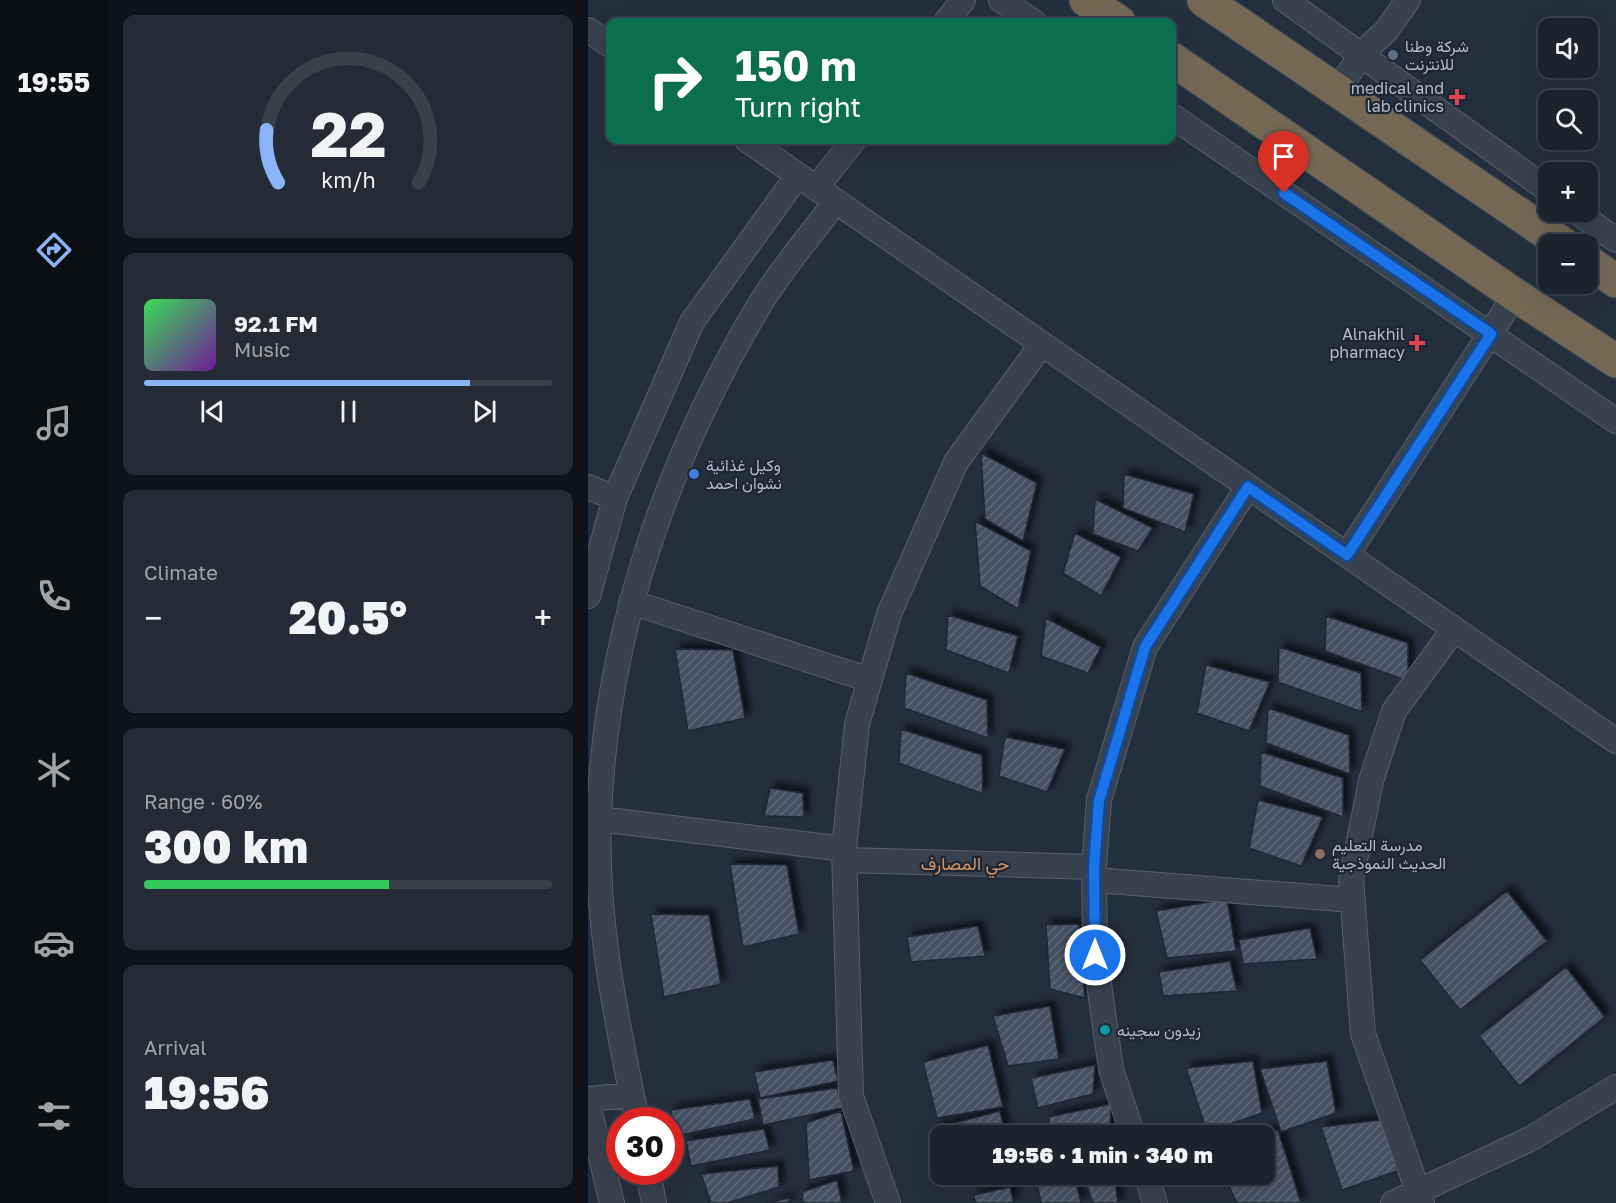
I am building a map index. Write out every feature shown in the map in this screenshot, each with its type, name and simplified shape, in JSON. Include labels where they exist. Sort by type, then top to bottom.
[{"type":"highway","points":[[1086,0],[1113,18]]},
{"type":"highway","points":[[1204,0],[1548,234]]},
{"type":"highway","points":[[1176,62],[1515,295],[1616,361]]},
{"type":"highway","points":[[1598,269],[1616,281]]},
{"type":"street","points":[[949,18],[963,0]]},
{"type":"street","points":[[1001,0],[1028,18]]},
{"type":"street","points":[[1285,0],[1362,53],[1538,183]]},
{"type":"street","points":[[1338,90],[1362,53],[1386,32],[1408,0]]},
{"type":"street","points":[[588,31],[606,42]]},
{"type":"street","points":[[1176,119],[1616,421]]},
{"type":"street","points":[[753,144],[1616,741]]},
{"type":"street","points":[[588,596],[615,498],[693,322],[817,188],[851,144]]},
{"type":"street","points":[[634,1107],[611,990],[601,897],[598,819],[610,701],[631,602],[653,532],[707,398],[762,302],[817,188]]},
{"type":"street","points":[[1591,222],[1616,240]]},
{"type":"street","points":[[1347,555],[1515,295]]},
{"type":"street","points":[[888,1203],[851,1096],[844,855],[857,724],[889,614],[956,462],[1042,344]]},
{"type":"street","points":[[588,487],[615,498]]},
{"type":"street","points":[[1129,1125],[1111,1069],[1095,955],[1094,874],[1099,801],[1145,647],[1248,487]]},
{"type":"street","points":[[631,602],[870,680]]},
{"type":"street","points":[[1420,1198],[1363,1034],[1351,880],[1371,781],[1394,711],[1454,628]]},
{"type":"street","points":[[598,819],[844,855],[1094,874],[1353,900]]},
{"type":"street","points":[[1393,1203],[1420,1198],[1530,1138],[1616,1087]]},
{"type":"street","points":[[588,1099],[632,1095]]},
{"type":"street","points":[[588,1104],[612,1203]]},
{"type":"street","points":[[651,1185],[654,1203]]},
{"type":"street","points":[[1149,1185],[1155,1203]]},
{"type":"building","points":[[981,453],[1037,483],[1023,541],[985,519]]},
{"type":"building","points":[[1124,474],[1194,494],[1185,532],[1123,508]]},
{"type":"building","points":[[1095,499],[1153,528],[1138,551],[1093,534]]},
{"type":"building","points":[[975,521],[1031,551],[1018,609],[980,586]]},
{"type":"building","points":[[1075,533],[1121,557],[1101,596],[1063,573]]},
{"type":"building","points":[[948,615],[1018,636],[1009,673],[946,650]]},
{"type":"building","points":[[1326,616],[1408,643],[1408,681],[1325,651]]},
{"type":"building","points":[[1046,618],[1101,647],[1088,673],[1041,656]]},
{"type":"building","points":[[1279,647],[1361,673],[1362,712],[1278,682]]},
{"type":"building","points":[[675,649],[733,650],[745,718],[688,731]]},
{"type":"building","points":[[1206,665],[1270,682],[1249,731],[1197,713]]},
{"type":"building","points":[[906,673],[987,700],[988,738],[904,708]]},
{"type":"building","points":[[1268,708],[1349,735],[1350,774],[1266,743]]},
{"type":"building","points":[[901,729],[982,755],[983,794],[899,763]]},
{"type":"building","points":[[1005,737],[1065,749],[1047,792],[999,776]]},
{"type":"building","points":[[1261,752],[1343,778],[1343,817],[1260,786]]},
{"type":"building","points":[[770,788],[803,793],[804,817],[764,816]]},
{"type":"building","points":[[1258,800],[1323,817],[1301,866],[1249,848]]},
{"type":"building","points":[[730,864],[787,865],[799,934],[743,947]]},
{"type":"building","points":[[1507,891],[1547,941],[1460,1010],[1420,960]]},
{"type":"building","points":[[1227,899],[1236,951],[1167,958],[1156,911]]},
{"type":"building","points":[[651,914],[709,915],[721,984],[664,997]]},
{"type":"building","points":[[1079,924],[1085,998],[1050,989],[1046,925]]},
{"type":"building","points":[[978,926],[985,956],[911,962],[907,937]]},
{"type":"building","points":[[1310,928],[1317,959],[1243,964],[1239,940]]},
{"type":"building","points":[[1230,961],[1237,991],[1163,996],[1159,972]]},
{"type":"building","points":[[1566,967],[1605,1017],[1519,1086],[1479,1036]]},
{"type":"building","points":[[1050,1006],[1059,1059],[1008,1066],[993,1016]]},
{"type":"building","points":[[988,1045],[1003,1107],[937,1118],[923,1062]]},
{"type":"building","points":[[833,1060],[838,1081],[760,1098],[754,1072]]},
{"type":"building","points":[[1253,1061],[1262,1113],[1227,1125],[1205,1125],[1186,1068]]},
{"type":"building","points":[[1327,1061],[1336,1113],[1281,1132],[1260,1069]]},
{"type":"building","points":[[1095,1065],[1093,1094],[1038,1108],[1031,1078]]},
{"type":"building","points":[[837,1088],[842,1108],[763,1125],[758,1099]]},
{"type":"building","points":[[750,1099],[755,1119],[684,1134],[684,1108]]},
{"type":"building","points":[[1111,1104],[1110,1125],[1050,1125],[1048,1117]]},
{"type":"building","points":[[841,1111],[854,1171],[809,1180],[806,1123]]},
{"type":"building","points":[[1000,1111],[1003,1125],[946,1125]]},
{"type":"building","points":[[1388,1119],[1397,1171],[1342,1190],[1321,1127]]},
{"type":"building","points":[[764,1129],[770,1150],[691,1166],[686,1141]]},
{"type":"building","points":[[1275,1130],[1278,1130],[1301,1203],[1237,1203],[1228,1185],[1275,1185]]},
{"type":"building","points":[[778,1166],[779,1187],[727,1203],[711,1203],[701,1174]]},
{"type":"building","points":[[837,1180],[842,1203],[803,1203],[802,1192]]},
{"type":"building","points":[[1037,1185],[1077,1185],[1081,1203],[1041,1203]]},
{"type":"building","points":[[1087,1185],[1116,1185],[1118,1203],[1093,1203]]},
{"type":"building","points":[[1010,1187],[1014,1203],[975,1203],[974,1195]]},
{"type":"building","points":[[789,1198],[789,1203],[767,1203]]},
{"type":"place","name":"شركة وطنا للانترنت","points":[[1393,55]]},
{"type":"place","name":"medical and lab clinics","points":[[1457,97]]},
{"type":"place","name":"Alnakhil pharmacy","points":[[1417,343]]},
{"type":"place","name":"وكيل غذائية نشوان احمد","points":[[694,474]]},
{"type":"place","name":"مدرسة التعليم الحديث النموذجية","points":[[1320,854]]},
{"type":"place","name":"زيدون سجينه","points":[[1105,1030]]},
{"type":"district","name":"حي المصارف","points":[[965,864]]},
{"type":"route","points":[[1095,955],[1094,867],[1099,801],[1145,647],[1248,487],[1347,555],[1491,334],[1284,193]]}]
